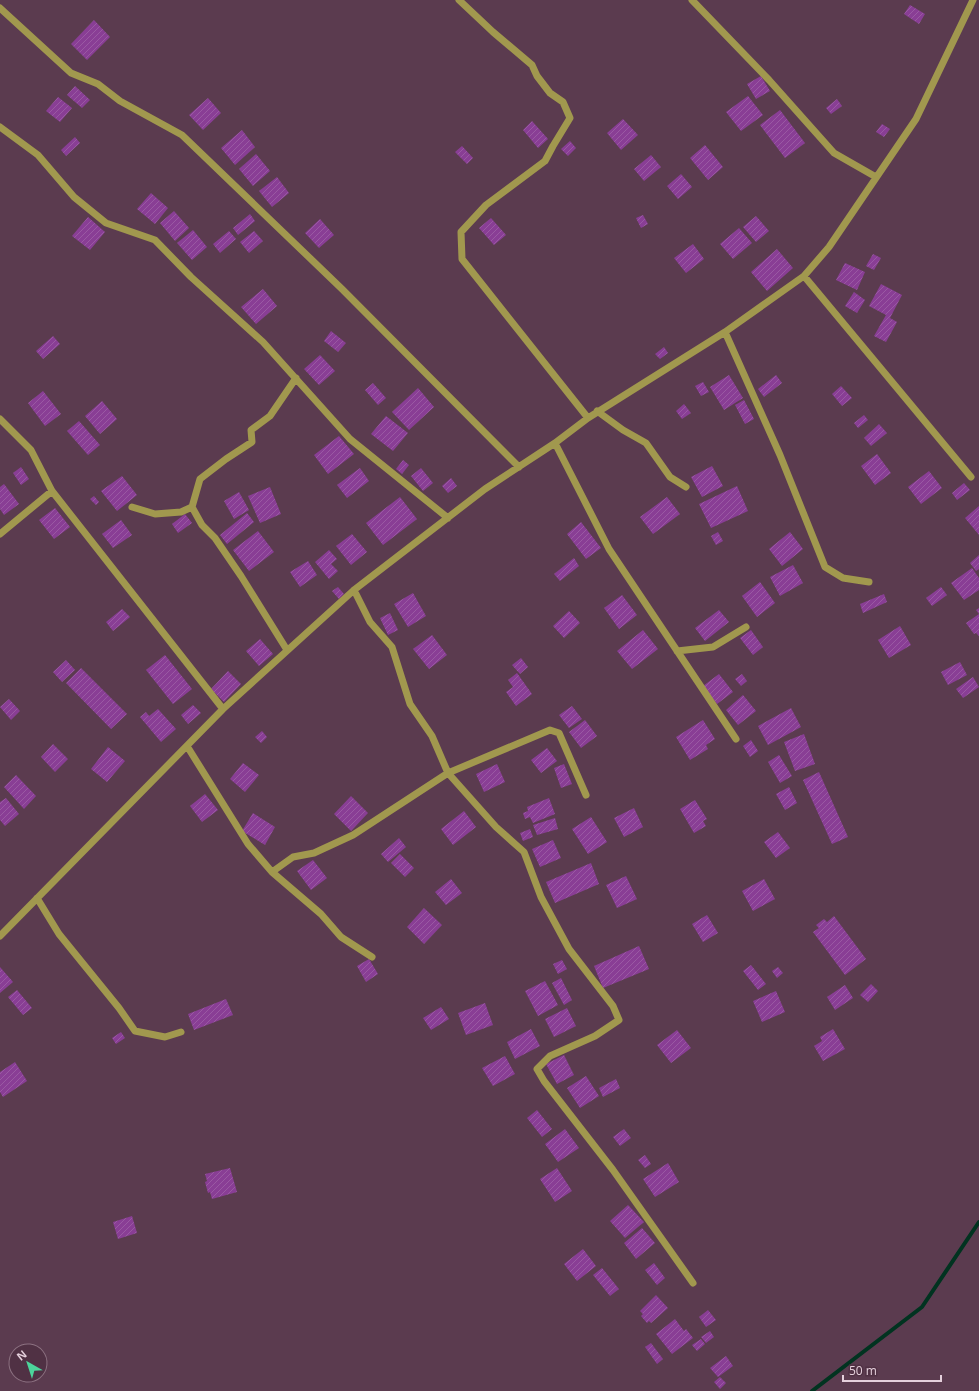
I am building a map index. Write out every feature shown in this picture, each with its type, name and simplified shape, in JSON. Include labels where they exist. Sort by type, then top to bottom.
[{"type":"street","points":[[459,0],[493,32],[532,65],[537,76],[550,93],[563,102],[570,118],[545,161],[486,205],[461,232],[462,259],[588,418]]},
{"type":"street","points":[[692,0],[769,80],[834,153],[876,177]]},
{"type":"street","points":[[0,936],[223,709],[354,590],[485,490],[555,443],[597,411],[725,332],[804,276],[829,247],[916,119],[973,0]]},
{"type":"street","points":[[0,8],[71,73],[98,84],[120,101],[182,135],[342,289],[519,466]]},
{"type":"street","points":[[0,127],[38,155],[74,197],[106,223],[155,240],[191,277],[263,342],[350,439],[448,518]]},
{"type":"street","points":[[804,276],[971,477]]},
{"type":"street","points":[[725,332],[780,455],[824,567],[843,578],[869,582]]},
{"type":"street","points":[[287,650],[241,576],[215,538],[202,525],[192,507],[200,479],[226,459],[252,442],[252,430],[270,416],[296,378]]},
{"type":"street","points":[[597,411],[623,430],[646,443],[670,477],[686,487]]},
{"type":"street","points":[[0,419],[31,450],[52,492],[223,709]]},
{"type":"street","points":[[555,443],[608,549],[736,739]]},
{"type":"street","points":[[0,534],[52,492]]},
{"type":"street","points":[[132,507],[155,514],[181,512],[192,507]]},
{"type":"street","points":[[354,590],[370,622],[392,648],[410,704],[432,736],[448,773],[496,827],[524,852],[541,897],[569,949],[613,1006],[618,1020],[595,1036],[550,1056],[537,1069],[544,1081],[613,1170],[693,1283]]},
{"type":"street","points":[[677,651],[713,647],[746,626]]},
{"type":"street","points":[[272,872],[293,857],[314,853],[353,835],[448,773],[550,730],[559,733],[586,795]]},
{"type":"street","points":[[187,746],[248,844],[272,872],[321,914],[341,937],[372,957]]},
{"type":"street","points":[[37,898],[59,934],[119,1008],[135,1031],[165,1037],[181,1032]]},
{"type":"building","points":[[910,5],[925,14],[919,24],[904,14]]},
{"type":"building","points":[[94,20],[110,37],[87,60],[71,44]]},
{"type":"building","points":[[761,76],[770,91],[756,99],[747,84]]},
{"type":"building","points":[[75,86],[90,100],[82,108],[67,95]]},
{"type":"building","points":[[748,96],[763,115],[741,131],[726,112]]},
{"type":"building","points":[[58,97],[72,108],[60,122],[46,111]]},
{"type":"building","points":[[208,98],[221,113],[203,130],[189,115]]},
{"type":"building","points":[[837,99],[842,106],[831,114],[826,108]]},
{"type":"building","points":[[780,110],[805,143],[785,158],[760,125]]},
{"type":"building","points":[[623,119],[638,135],[621,150],[607,133]]},
{"type":"building","points":[[532,121],[548,139],[538,148],[523,130]]},
{"type":"building","points":[[882,124],[890,129],[884,137],[876,132]]},
{"type":"building","points":[[242,130],[255,147],[235,165],[221,148]]},
{"type":"building","points":[[75,137],[80,143],[66,156],[61,150]]},
{"type":"building","points":[[570,141],[576,148],[568,156],[561,149]]},
{"type":"building","points":[[705,145],[723,167],[708,180],[690,158]]},
{"type":"building","points":[[462,146],[473,158],[467,164],[455,152]]},
{"type":"building","points":[[256,154],[270,171],[253,186],[239,169]]},
{"type":"building","points":[[651,155],[661,167],[644,181],[634,169]]},
{"type":"building","points":[[681,174],[692,187],[678,199],[667,186]]},
{"type":"building","points":[[277,177],[289,193],[272,207],[259,191]]},
{"type":"building","points":[[151,193],[168,208],[155,224],[137,209]]},
{"type":"building","points":[[174,211],[189,228],[175,241],[160,223]]},
{"type":"building","points":[[250,214],[255,221],[238,235],[233,228]]},
{"type":"building","points":[[643,215],[648,224],[641,228],[636,218]]},
{"type":"building","points":[[756,216],[769,231],[756,242],[743,227]]},
{"type":"building","points":[[88,217],[105,232],[90,250],[72,236]]},
{"type":"building","points":[[491,218],[506,235],[494,245],[479,228]]},
{"type":"building","points":[[320,219],[334,235],[319,248],[305,233]]},
{"type":"building","points":[[739,228],[752,243],[733,259],[720,244]]},
{"type":"building","points":[[193,230],[207,247],[192,260],[177,243]]},
{"type":"building","points":[[229,231],[236,239],[220,253],[213,244]]},
{"type":"building","points":[[254,231],[263,241],[249,253],[240,242]]},
{"type":"building","points":[[693,244],[704,259],[686,273],[674,258]]},
{"type":"building","points":[[777,249],[793,268],[767,291],[751,272]]},
{"type":"building","points":[[873,254],[881,258],[874,270],[866,266]]},
{"type":"building","points":[[845,263],[865,272],[857,290],[836,280]]},
{"type":"building","points":[[881,284],[902,295],[890,318],[897,322],[886,342],[874,336],[886,315],[869,306]]},
{"type":"building","points":[[263,289],[277,306],[256,324],[241,307]]},
{"type":"building","points":[[854,292],[865,300],[857,313],[845,306]]},
{"type":"building","points":[[331,331],[346,343],[338,352],[324,341]]},
{"type":"building","points":[[53,336],[60,344],[43,359],[36,351]]},
{"type":"building","points":[[664,347],[668,353],[660,359],[655,354]]},
{"type":"building","points":[[320,355],[335,371],[319,385],[304,369]]},
{"type":"building","points":[[729,375],[743,398],[724,410],[710,387]]},
{"type":"building","points":[[776,375],[782,383],[764,397],[758,389]]},
{"type":"building","points":[[703,382],[709,392],[701,396],[695,386]]},
{"type":"building","points":[[373,383],[386,398],[378,405],[365,390]]},
{"type":"building","points":[[841,386],[852,398],[842,406],[832,394]]},
{"type":"building","points":[[418,388],[434,407],[409,430],[392,412]]},
{"type":"building","points":[[43,391],[61,414],[45,426],[28,403]]},
{"type":"building","points":[[744,400],[754,419],[745,424],[735,405]]},
{"type":"building","points":[[102,401],[117,419],[100,434],[85,416]]},
{"type":"building","points":[[684,404],[691,413],[682,419],[676,411]]},
{"type":"building","points":[[864,415],[868,420],[858,428],[854,423]]},
{"type":"building","points":[[386,416],[408,433],[393,451],[371,434]]},
{"type":"building","points":[[79,421],[100,445],[88,455],[67,431]]},
{"type":"building","points":[[879,424],[887,433],[871,446],[864,438]]},
{"type":"building","points":[[339,436],[354,454],[328,474],[314,455]]},
{"type":"building","points":[[877,454],[891,473],[875,485],[861,466]]},
{"type":"building","points":[[403,460],[409,465],[402,474],[396,469]]},
{"type":"building","points":[[712,466],[723,486],[702,497],[691,477]]},
{"type":"building","points":[[21,467],[29,479],[21,485],[13,473]]},
{"type":"building","points":[[360,468],[369,481],[347,498],[337,485]]},
{"type":"building","points":[[421,468],[433,483],[423,491],[411,476]]},
{"type":"building","points":[[929,471],[942,488],[921,504],[908,487]]},
{"type":"building","points":[[122,476],[137,495],[117,511],[101,491]]},
{"type":"building","points":[[451,478],[457,486],[448,493],[442,486]]},
{"type":"building","points":[[964,483],[970,490],[957,500],[952,493]]},
{"type":"building","points":[[4,484],[19,504],[4,515],[0,509],[0,487]]},
{"type":"building","points":[[737,486],[748,511],[711,528],[699,504]]},
{"type":"building","points":[[270,487],[281,514],[260,523],[248,496]]},
{"type":"building","points":[[239,492],[249,510],[234,519],[224,501]]},
{"type":"building","points":[[94,496],[99,502],[96,505],[90,499]]},
{"type":"building","points":[[400,497],[417,519],[383,545],[366,523]]},
{"type":"building","points":[[667,497],[680,514],[653,534],[640,517]]},
{"type":"building","points":[[979,506],[979,535],[965,518]]},
{"type":"building","points":[[55,508],[70,527],[54,539],[39,520]]},
{"type":"building","points":[[247,513],[254,522],[227,544],[220,535]]},
{"type":"building","points":[[185,514],[192,523],[178,533],[172,524]]},
{"type":"building","points":[[121,520],[132,535],[113,548],[102,534]]},
{"type":"building","points":[[581,522],[601,548],[586,559],[567,534]]},
{"type":"building","points":[[258,531],[274,552],[249,571],[233,550]]},
{"type":"building","points":[[718,532],[723,541],[716,545],[711,536]]},
{"type":"building","points":[[790,532],[803,549],[782,566],[769,549]]},
{"type":"building","points":[[352,534],[367,552],[351,565],[336,546]]},
{"type":"building","points":[[329,550],[337,559],[331,564],[338,571],[329,579],[315,562]]},
{"type":"building","points":[[979,555],[979,569],[976,571],[970,563]]},
{"type":"building","points":[[574,558],[579,566],[560,581],[554,574]]},
{"type":"building","points":[[308,561],[317,575],[300,587],[290,572]]},
{"type":"building","points":[[793,565],[803,583],[780,596],[770,577]]},
{"type":"building","points":[[972,568],[979,578],[979,590],[964,600],[951,583]]},
{"type":"building","points":[[760,582],[775,603],[757,617],[742,596]]},
{"type":"building","points":[[338,587],[344,594],[339,599],[332,591]]},
{"type":"building","points":[[941,587],[947,595],[932,606],[926,598]]},
{"type":"building","points":[[413,593],[426,616],[408,627],[394,604]]},
{"type":"building","points":[[884,594],[887,602],[863,613],[860,604]]},
{"type":"building","points":[[622,595],[637,615],[619,629],[604,608]]},
{"type":"building","points":[[122,609],[130,617],[113,631],[106,622]]},
{"type":"building","points":[[719,610],[729,622],[705,641],[695,628]]},
{"type":"building","points":[[569,611],[580,623],[564,638],[553,626]]},
{"type":"building","points":[[390,613],[398,630],[388,635],[380,618]]},
{"type":"building","points":[[979,614],[979,636],[976,633],[974,634],[966,623]]},
{"type":"building","points":[[900,626],[911,645],[889,658],[878,640]]},
{"type":"building","points":[[643,630],[658,649],[632,669],[617,651]]},
{"type":"building","points":[[751,630],[763,647],[753,655],[740,638]]},
{"type":"building","points":[[432,635],[447,655],[429,669],[413,649]]},
{"type":"building","points":[[260,639],[273,654],[259,666],[246,651]]},
{"type":"building","points":[[165,655],[192,689],[173,704],[146,670]]},
{"type":"building","points":[[521,658],[528,667],[520,674],[512,665]]},
{"type":"building","points":[[66,660],[75,670],[62,682],[53,672]]},
{"type":"building","points":[[960,662],[967,675],[948,685],[941,672]]},
{"type":"building","points":[[81,668],[127,714],[111,729],[66,683]]},
{"type":"building","points":[[228,671],[241,684],[224,702],[211,689]]},
{"type":"building","points":[[517,673],[532,694],[516,706],[506,692],[513,687],[508,680]]},
{"type":"building","points":[[719,674],[733,692],[717,704],[703,686]]},
{"type":"building","points":[[742,674],[747,681],[741,686],[735,679]]},
{"type":"building","points":[[973,677],[979,687],[963,698],[956,689]]},
{"type":"building","points":[[743,695],[756,711],[738,725],[726,710]]},
{"type":"building","points":[[9,699],[20,711],[11,720],[0,707]]},
{"type":"building","points":[[193,705],[201,713],[188,724],[181,715]]},
{"type":"building","points":[[572,706],[582,719],[569,728],[559,715]]},
{"type":"building","points":[[791,708],[801,727],[768,745],[758,726]]},
{"type":"building","points":[[158,709],[176,729],[161,742],[140,717],[146,712],[149,716]]},
{"type":"building","points":[[585,720],[597,736],[581,748],[569,732]]},
{"type":"building","points":[[703,720],[715,739],[706,745],[708,749],[690,760],[676,737]]},
{"type":"building","points":[[262,731],[267,737],[261,743],[255,737]]},
{"type":"building","points":[[804,734],[815,764],[795,771],[784,742]]},
{"type":"building","points":[[751,740],[758,751],[750,757],[743,746]]},
{"type":"building","points":[[53,744],[68,759],[55,772],[41,757]]},
{"type":"building","points":[[108,747],[125,761],[107,782],[91,769]]},
{"type":"building","points":[[547,748],[557,761],[541,773],[531,760]]},
{"type":"building","points":[[779,755],[792,776],[780,783],[768,762]]},
{"type":"building","points":[[243,763],[259,775],[245,792],[230,779]]},
{"type":"building","points":[[497,764],[505,782],[484,792],[476,774]]},
{"type":"building","points":[[564,764],[572,784],[561,788],[554,768]]},
{"type":"building","points":[[819,772],[848,837],[832,844],[803,780]]},
{"type":"building","points":[[16,775],[36,796],[24,809],[4,787]]},
{"type":"building","points":[[789,787],[797,803],[785,810],[776,794]]},
{"type":"building","points":[[205,794],[218,810],[202,822],[190,806]]},
{"type":"building","points":[[351,796],[368,813],[351,831],[334,814]]},
{"type":"building","points":[[6,798],[19,814],[5,826],[0,820],[0,802]]},
{"type":"building","points":[[549,798],[555,814],[533,823],[530,817],[525,819],[523,813],[528,811],[527,807]]},
{"type":"building","points":[[695,800],[707,819],[703,821],[706,826],[694,833],[680,809]]},
{"type":"building","points":[[634,808],[643,827],[624,837],[614,818]]},
{"type":"building","points":[[464,811],[476,827],[453,845],[441,829]]},
{"type":"building","points":[[253,813],[275,827],[265,845],[242,831]]},
{"type":"building","points":[[591,817],[607,842],[588,854],[572,829]]},
{"type":"building","points":[[555,818],[558,829],[537,835],[533,825]]},
{"type":"building","points":[[530,829],[533,837],[523,841],[520,833]]},
{"type":"building","points":[[778,832],[790,848],[776,858],[764,842]]},
{"type":"building","points":[[399,838],[406,847],[388,862],[381,854]]},
{"type":"building","points":[[553,840],[561,858],[540,867],[532,849]]},
{"type":"building","points":[[400,854],[414,868],[405,877],[391,863]]},
{"type":"building","points":[[313,860],[327,878],[311,890],[297,871]]},
{"type":"building","points":[[591,863],[599,884],[555,903],[546,882]]},
{"type":"building","points":[[626,876],[637,899],[617,908],[606,885]]},
{"type":"building","points":[[451,879],[462,893],[446,905],[435,892]]},
{"type":"building","points":[[764,879],[775,899],[753,911],[742,891]]},
{"type":"building","points":[[424,908],[442,925],[424,944],[407,927]]},
{"type":"building","points":[[707,915],[718,933],[703,942],[692,924]]},
{"type":"building","points":[[834,916],[866,959],[845,975],[813,932],[819,928],[816,925],[824,919],[827,922]]},
{"type":"building","points":[[639,946],[649,969],[603,988],[594,966]]},
{"type":"building","points":[[369,959],[378,974],[366,982],[357,966]]},
{"type":"building","points":[[562,960],[567,969],[558,974],[553,964]]},
{"type":"building","points":[[751,965],[766,984],[758,990],[743,971]]},
{"type":"building","points":[[0,967],[13,982],[0,993]]},
{"type":"building","points":[[778,967],[783,973],[777,978],[772,971]]},
{"type":"building","points":[[561,978],[572,1000],[564,1005],[552,983]]},
{"type":"building","points":[[545,981],[558,1005],[538,1016],[525,991]]},
{"type":"building","points":[[871,984],[878,991],[868,1002],[860,995]]},
{"type":"building","points":[[845,985],[853,998],[835,1010],[827,997]]},
{"type":"building","points":[[17,990],[32,1008],[23,1015],[8,997]]},
{"type":"building","points":[[776,991],[785,1012],[762,1022],[753,1001]]},
{"type":"building","points":[[226,999],[233,1015],[194,1030],[188,1014]]},
{"type":"building","points":[[485,1003],[493,1025],[466,1035],[458,1013]]},
{"type":"building","points":[[441,1007],[449,1019],[431,1030],[423,1018]]},
{"type":"building","points":[[567,1008],[576,1026],[554,1037],[545,1019]]},
{"type":"building","points":[[531,1029],[540,1046],[515,1059],[507,1042]]},
{"type":"building","points":[[833,1029],[845,1049],[823,1061],[814,1046],[822,1041],[820,1037]]},
{"type":"building","points":[[677,1030],[691,1048],[671,1063],[657,1045]]},
{"type":"building","points":[[121,1032],[125,1038],[116,1044],[112,1038]]},
{"type":"building","points":[[564,1055],[574,1075],[557,1084],[546,1064]]},
{"type":"building","points":[[505,1056],[515,1074],[493,1086],[482,1068]]},
{"type":"building","points":[[15,1062],[27,1081],[3,1097],[0,1092],[0,1072]]},
{"type":"building","points":[[586,1076],[599,1096],[580,1108],[567,1088]]},
{"type":"building","points":[[616,1079],[620,1088],[603,1097],[599,1088]]},
{"type":"building","points":[[537,1110],[552,1129],[542,1137],[527,1118]]},
{"type":"building","points":[[565,1129],[579,1148],[558,1162],[545,1144]]},
{"type":"building","points":[[624,1129],[631,1138],[620,1146],[613,1137]]},
{"type":"building","points":[[645,1155],[651,1164],[645,1168],[638,1160]]},
{"type":"building","points":[[668,1163],[679,1182],[655,1197],[643,1179]]},
{"type":"building","points":[[230,1168],[237,1192],[212,1199],[210,1192],[208,1193],[205,1182],[207,1181],[205,1174]]},
{"type":"building","points":[[557,1168],[572,1191],[555,1202],[540,1179]]},
{"type":"building","points":[[628,1205],[644,1222],[625,1238],[610,1221]]},
{"type":"building","points":[[132,1216],[137,1233],[118,1239],[113,1222]]},
{"type":"building","points":[[642,1228],[655,1243],[636,1259],[624,1243]]},
{"type":"building","points":[[583,1249],[596,1266],[577,1281],[564,1264]]},
{"type":"building","points":[[654,1263],[665,1278],[657,1285],[645,1270]]},
{"type":"building","points":[[602,1268],[619,1289],[610,1296],[593,1275]]},
{"type":"building","points":[[656,1295],[668,1308],[651,1323],[649,1321],[647,1323],[641,1316],[643,1314],[640,1311]]},
{"type":"building","points":[[708,1310],[716,1320],[706,1327],[699,1317]]},
{"type":"building","points":[[675,1319],[684,1331],[686,1329],[693,1338],[672,1354],[656,1334]]},
{"type":"building","points":[[710,1331],[714,1337],[706,1343],[701,1337]]},
{"type":"building","points":[[701,1339],[705,1344],[697,1351],[692,1345]]},
{"type":"building","points":[[651,1343],[663,1359],[657,1364],[645,1347]]},
{"type":"building","points":[[726,1356],[733,1366],[718,1377],[710,1368]]},
{"type":"building","points":[[720,1377],[726,1383],[720,1389],[714,1382]]},
{"type":"waterway","points":[[812,1391],[922,1307],[979,1222]]}]
